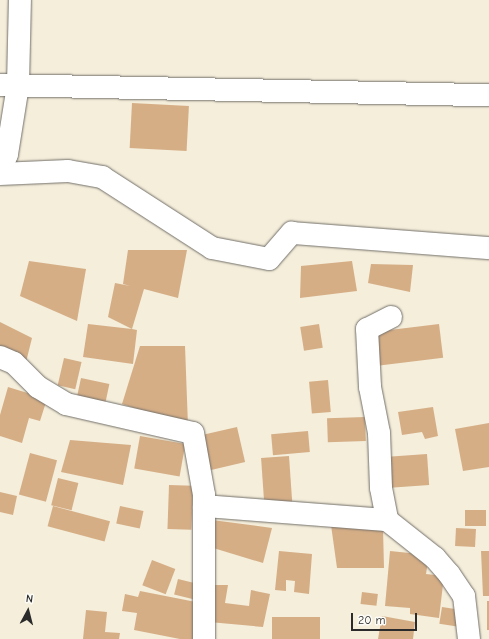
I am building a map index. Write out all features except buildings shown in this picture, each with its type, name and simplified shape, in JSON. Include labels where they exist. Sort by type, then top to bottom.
[{"type":"street","points":[[0,170],[7,154],[9,85],[20,0]]},
{"type":"street","points":[[9,85],[489,95]]},
{"type":"street","points":[[0,174],[68,170],[102,177],[212,248],[269,259],[292,233],[489,248]]},
{"type":"street","points":[[387,520],[381,488],[379,432],[370,388],[367,329],[391,317]]},
{"type":"street","points":[[0,357],[14,363],[38,387],[66,404],[193,433],[204,506],[204,639]]},
{"type":"street","points":[[204,506],[387,520],[435,558],[449,574],[464,596],[469,639]]}]
